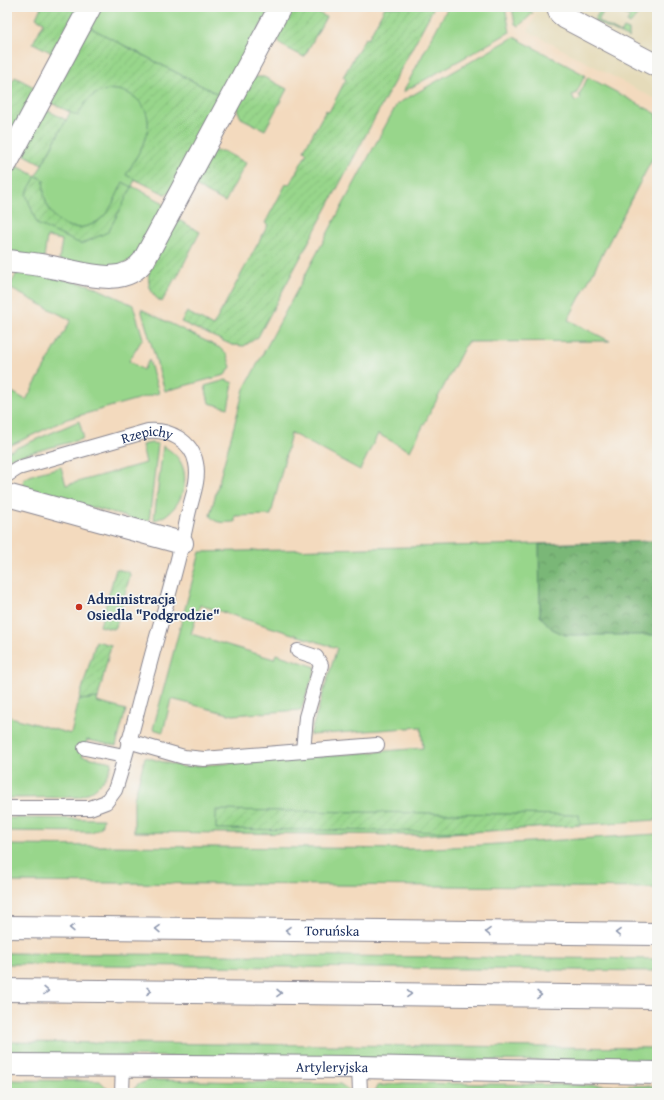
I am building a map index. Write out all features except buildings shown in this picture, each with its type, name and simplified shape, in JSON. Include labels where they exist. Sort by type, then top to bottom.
[{"type":"main road","points":[[7,162],[90,7]]},
{"type":"main road","points":[[7,261],[48,266],[102,277],[127,274],[138,268],[144,260],[280,7]]},
{"type":"main road","points":[[558,7],[560,13],[566,18],[657,66]]},
{"type":"main road","points":[[7,495],[182,544]]},
{"type":"main road","name":"Toruńska","points":[[7,927],[657,934]]},
{"type":"main road","points":[[7,990],[657,996]]},
{"type":"main road","name":"Artyleryjska","points":[[7,1065],[122,1064],[657,1073]]},
{"type":"lane","name":"Rzepichy","points":[[7,475],[18,468],[148,432],[162,431],[170,433],[180,439],[192,453],[197,471],[182,544],[116,785],[106,802],[90,808],[7,808]]},
{"type":"lane","points":[[298,651],[316,657],[322,665],[306,717],[303,751]]},
{"type":"lane","points":[[128,741],[194,758],[214,759],[377,745]]},
{"type":"lane","points":[[85,748],[124,756]]},
{"type":"lane","points":[[122,1064],[122,1093]]},
{"type":"lane","points":[[360,1067],[360,1093]]},
{"type":"shaded area","points":[[522,7],[657,7],[657,100],[528,31],[536,15]]},
{"type":"green space","points":[[41,7],[80,7],[54,54],[33,43],[44,22],[36,18]]},
{"type":"green space","points":[[100,7],[271,7],[223,97],[89,27]]},
{"type":"green space","points":[[289,7],[309,7],[326,17],[304,57],[281,45],[275,33]]},
{"type":"green space","points":[[385,7],[434,7],[258,337],[244,346],[232,345],[181,322],[187,312],[213,326],[268,225],[265,223],[286,184],[289,185],[307,153],[304,150],[326,110],[329,112],[346,79],[343,77],[365,38],[368,39]]},
{"type":"green space","points":[[448,7],[505,7],[510,32],[403,92]]},
{"type":"green space","points":[[512,7],[522,7],[533,13],[519,26],[515,24]]},
{"type":"green space","points":[[602,7],[606,7],[598,21],[621,33],[624,28],[629,30],[629,38],[594,21]]},
{"type":"green space","points":[[612,7],[630,7],[640,12],[630,24],[627,22],[630,17]]},
{"type":"green space","points":[[89,27],[223,97],[171,193],[165,194],[126,175],[142,146],[147,133],[148,117],[139,101],[122,91],[103,91],[89,99],[78,116],[53,104],[51,98]]},
{"type":"green space","points":[[514,37],[585,75],[576,94],[572,95],[575,101],[581,99],[579,95],[588,77],[657,114],[657,150],[568,320],[610,341],[467,342],[410,451],[378,434],[360,470],[291,433],[271,515],[235,516],[235,522],[217,522],[210,515],[244,389],[397,104]]},
{"type":"green space","points":[[15,77],[36,88],[7,144],[7,91]]},
{"type":"green space","points":[[130,77],[159,131],[132,186],[162,202],[164,207],[136,258],[112,268],[59,260],[62,240],[47,237],[44,258],[7,252],[7,180],[13,168],[19,167],[36,176],[88,79]]},
{"type":"green space","points":[[251,77],[264,77],[287,89],[265,130],[241,118],[236,107]]},
{"type":"green space","points":[[49,111],[66,120],[42,164],[25,155],[23,150],[43,112]]},
{"type":"green space","points":[[212,151],[223,151],[246,163],[225,202],[197,187],[195,182]]},
{"type":"green space","points":[[36,176],[44,180],[46,203],[51,212],[58,220],[66,225],[76,228],[87,226],[103,217],[113,203],[123,182],[132,187],[108,232],[81,244],[37,224],[26,194]]},
{"type":"green space","points":[[179,220],[200,232],[176,279],[175,278],[162,302],[155,296],[149,285],[149,272],[174,221]]},
{"type":"green space","points":[[18,271],[90,285],[133,305],[143,338],[129,361],[143,370],[149,360],[159,393],[67,419],[7,447],[7,389],[26,400],[71,320],[9,288]]},
{"type":"green space","points":[[141,309],[220,348],[227,355],[231,367],[225,375],[165,391]]},
{"type":"green space","points":[[226,380],[233,383],[228,408],[209,403],[205,386]]},
{"type":"green space","points":[[79,421],[83,435],[82,439],[7,459],[7,452]]},
{"type":"green space","points":[[151,443],[158,444],[149,521],[137,520],[28,489],[23,485],[24,479],[34,474],[61,467],[66,485],[146,463],[142,445]]},
{"type":"green space","points":[[163,446],[173,453],[181,463],[185,480],[176,506],[162,517],[154,520]]},
{"type":"green space","points":[[657,541],[657,820],[419,835],[134,832],[134,799],[145,757],[182,767],[423,748],[421,727],[310,735],[337,648],[200,605],[191,634],[274,659],[276,654],[316,667],[301,710],[233,715],[171,699],[163,732],[153,729],[200,552]]},
{"type":"green space","points":[[657,541],[657,635],[565,635],[552,629],[540,616],[539,544]]},
{"type":"green space","points":[[116,569],[129,572],[130,575],[116,627],[112,629],[100,626]]},
{"type":"green space","points":[[96,641],[111,645],[98,698],[79,700]]},
{"type":"green space","points":[[98,698],[97,702],[126,710],[116,746],[87,740],[82,756],[112,762],[108,774],[100,784],[96,788],[79,797],[7,798],[7,716],[71,734],[79,700]]},
{"type":"green space","points":[[216,810],[579,815],[580,825],[473,832],[216,829]]},
{"type":"green space","points":[[7,818],[103,819],[101,827],[92,832],[7,831]]},
{"type":"green space","points":[[657,834],[657,888],[7,882],[7,845],[419,849]]},
{"type":"green space","points":[[7,953],[657,959],[657,971],[7,964]]},
{"type":"green space","points":[[7,1042],[657,1048],[657,1062],[7,1055]]},
{"type":"green space","points":[[7,1080],[100,1081],[108,1089],[109,1093],[7,1093]]},
{"type":"green space","points":[[155,1080],[340,1084],[349,1090],[350,1093],[132,1093],[138,1085]]},
{"type":"green space","points":[[403,1083],[657,1086],[657,1093],[374,1093],[377,1086]]},
{"type":"place","name":"Administracja Osiedla \"Podgrodzie\"","points":[[79,607]]}]
